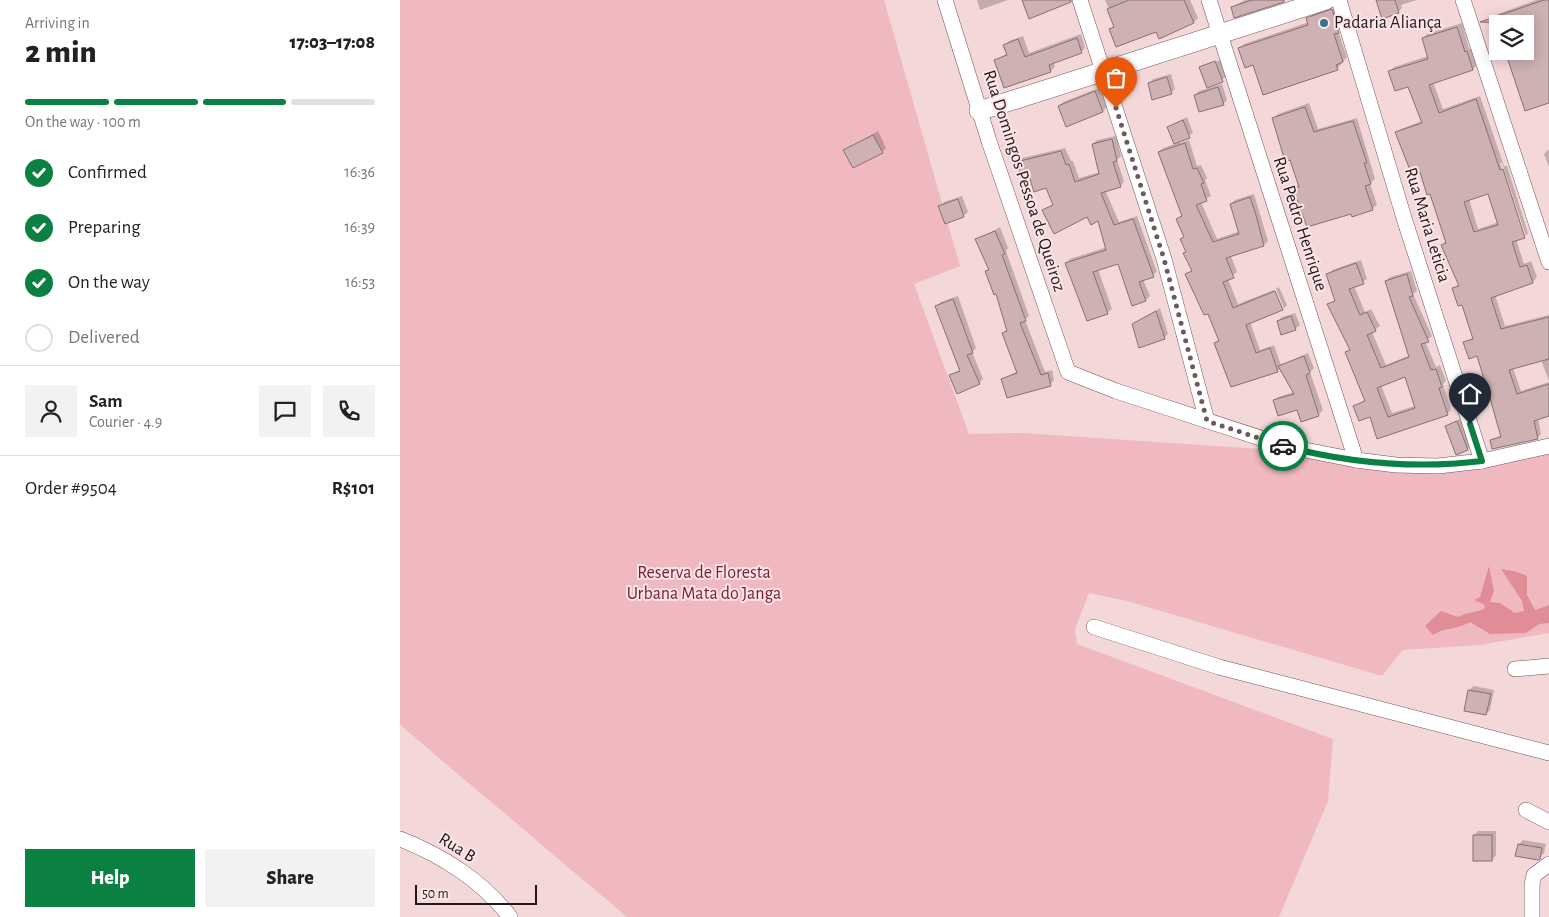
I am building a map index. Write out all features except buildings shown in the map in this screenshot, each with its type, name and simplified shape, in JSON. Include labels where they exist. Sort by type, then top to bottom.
[{"type":"street","name":"Rua Domingos Pessoa de Queiroz","points":[[945,0],[979,111],[1068,372],[1116,391],[1207,421]]},
{"type":"street","points":[[1080,0],[1164,259],[1207,421],[1285,446],[1356,460],[1396,465],[1438,466],[1482,461],[1549,446]]},
{"type":"street","name":"Rua Pedro Henrique","points":[[1209,0],[1356,460]]},
{"type":"street","points":[[979,111],[1326,0]]},
{"type":"street","name":"Rua Maria Leticia","points":[[1339,0],[1404,218],[1482,461]]},
{"type":"street","points":[[1463,0],[1549,262]]},
{"type":"street","points":[[1094,627],[1219,666],[1549,753]]},
{"type":"street","points":[[1515,669],[1549,666]]},
{"type":"street","points":[[1526,810],[1549,822]]},
{"type":"street","name":"Rua B","points":[[400,839],[428,850],[471,879],[510,917]]},
{"type":"street","points":[[1532,917],[1532,885],[1534,875],[1549,864]]},
{"type":"green space","name":"Reserva de Floresta Urbana Mata do Janga","points":[[400,0],[884,0],[960,266],[914,284],[969,434],[1023,433],[1483,464],[1549,450],[1549,633],[1480,645],[1403,650],[1382,676],[1127,601],[1089,593],[1075,629],[1077,644],[1333,739],[1328,801],[1279,917],[627,917],[400,725]]},
{"type":"shaded area","points":[[1489,566],[1494,591],[1490,602],[1500,603],[1515,613],[1524,611],[1522,601],[1501,569],[1514,571],[1527,576],[1527,595],[1535,610],[1549,605],[1549,623],[1539,624],[1526,633],[1490,634],[1470,622],[1433,635],[1425,626],[1441,611],[1458,617],[1484,609],[1485,605],[1474,600],[1480,597]]},
{"type":"way so far","points":[[1116,108],[1164,259],[1207,421],[1283,446]]},
{"type":"place","name":"Padaria Aliança","points":[[1324,23]]},
{"type":"route","points":[[1283,446],[1356,460],[1396,465],[1438,466],[1482,461],[1470,424]]}]
